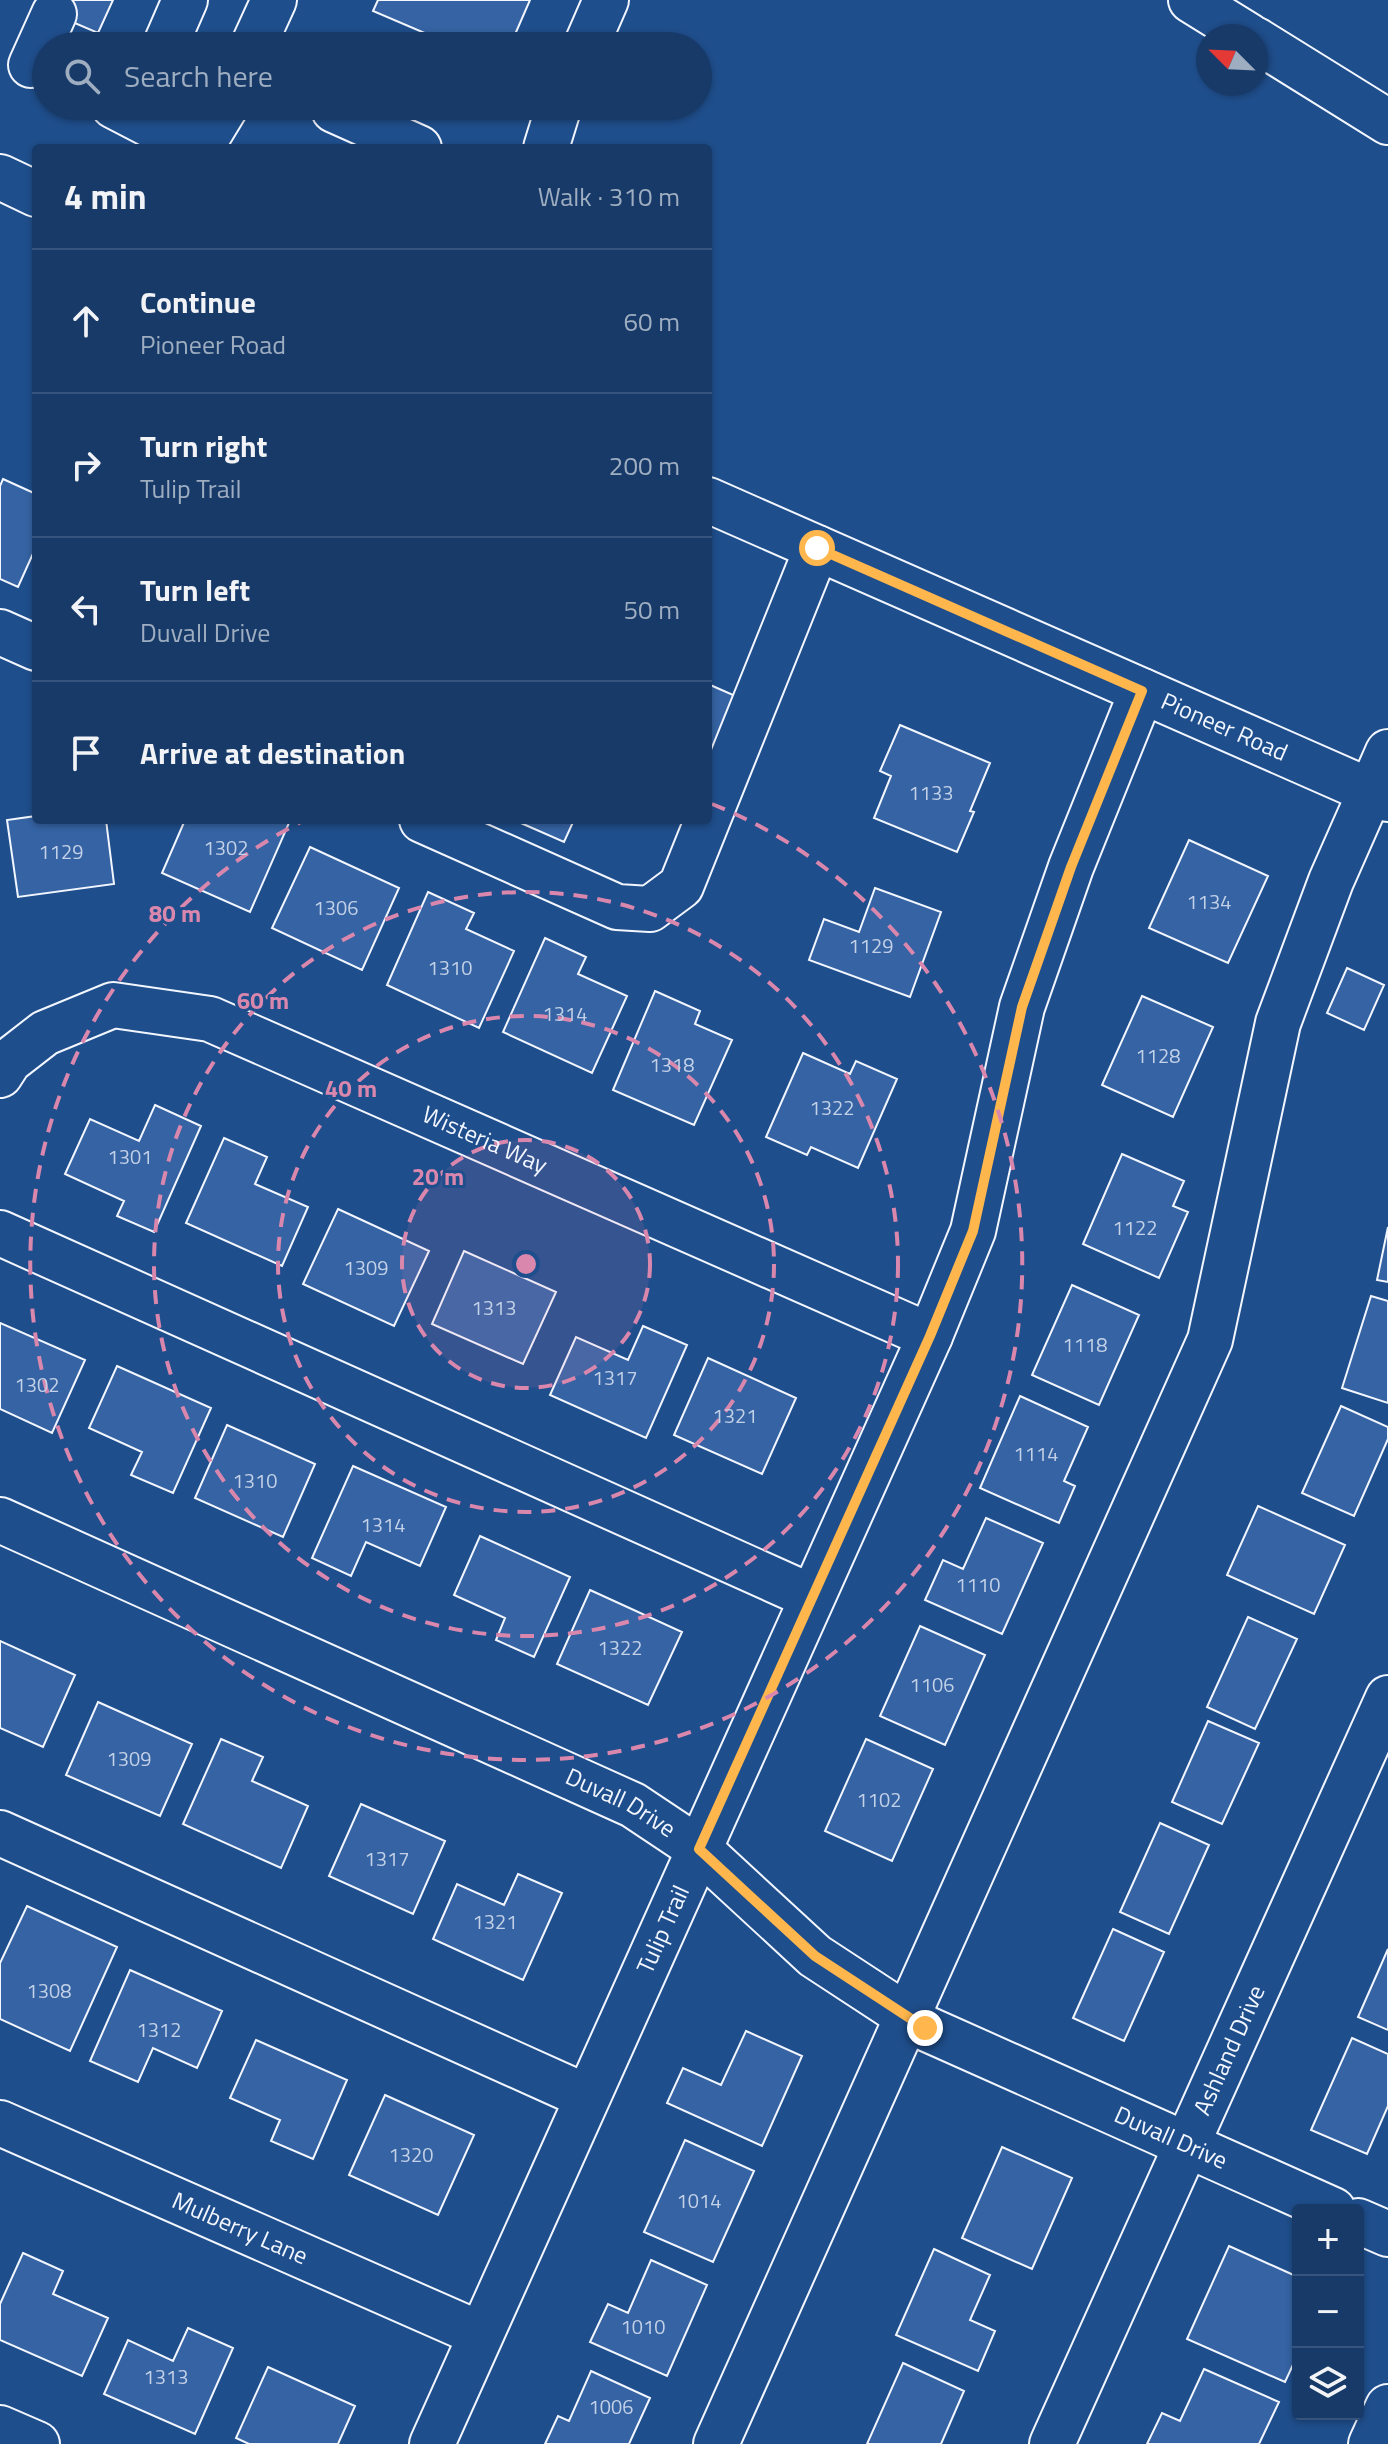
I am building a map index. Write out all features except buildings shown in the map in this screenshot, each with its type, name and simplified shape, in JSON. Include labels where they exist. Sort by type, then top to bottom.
[{"type":"street","points":[[171,32],[185,0]]},
{"type":"street","points":[[259,32],[274,0]]},
{"type":"street","points":[[592,32],[606,0]]},
{"type":"street","points":[[1191,0],[1230,24]]},
{"type":"street","points":[[44,32],[54,14]]},
{"type":"street","points":[[1268,47],[1388,122]]},
{"type":"street","points":[[146,120],[168,134],[188,140],[209,134],[218,120]]},
{"type":"street","points":[[356,120],[410,144]]},
{"type":"street","points":[[547,144],[555,120]]},
{"type":"street","points":[[0,177],[32,192]]},
{"type":"street","name":"Pioneer Road","points":[[712,502],[1379,796]]},
{"type":"street","points":[[712,809],[817,548]]},
{"type":"street","points":[[0,632],[32,646]]},
{"type":"street","name":"Tulip Trail","points":[[432,2444],[930,1336],[973,1231],[1022,1007],[1071,867],[1142,691]]},
{"type":"street","points":[[716,2444],[1210,1340],[1278,1023],[1331,881],[1379,796],[1388,752]]},
{"type":"street","points":[[431,824],[617,907],[650,909],[681,886],[706,824]]},
{"type":"street","name":"Wisteria Way","points":[[0,1075],[9,1061],[45,1033],[113,1005],[210,1019],[930,1336]]},
{"type":"street","points":[[0,1233],[812,1597]]},
{"type":"street","name":"Duvall Drive","points":[[0,1520],[633,1805],[699,1849],[815,1956],[925,2028],[1320,2204]]},
{"type":"street","name":"Ashland Drive","points":[[1052,2444],[1388,1698]]},
{"type":"street","points":[[0,1833],[587,2097]]},
{"type":"street","name":"Mulberry Lane","points":[[0,2123],[480,2334]]},
{"type":"street","points":[[1364,2224],[1388,2234]]},
{"type":"street","points":[[1371,2444],[1388,2407]]},
{"type":"street","points":[[0,2428],[37,2444]]},
{"type":"route","points":[[817,548],[1142,691],[1071,867],[1022,1007],[973,1231],[930,1336],[699,1849],[815,1956],[925,2028]]}]
